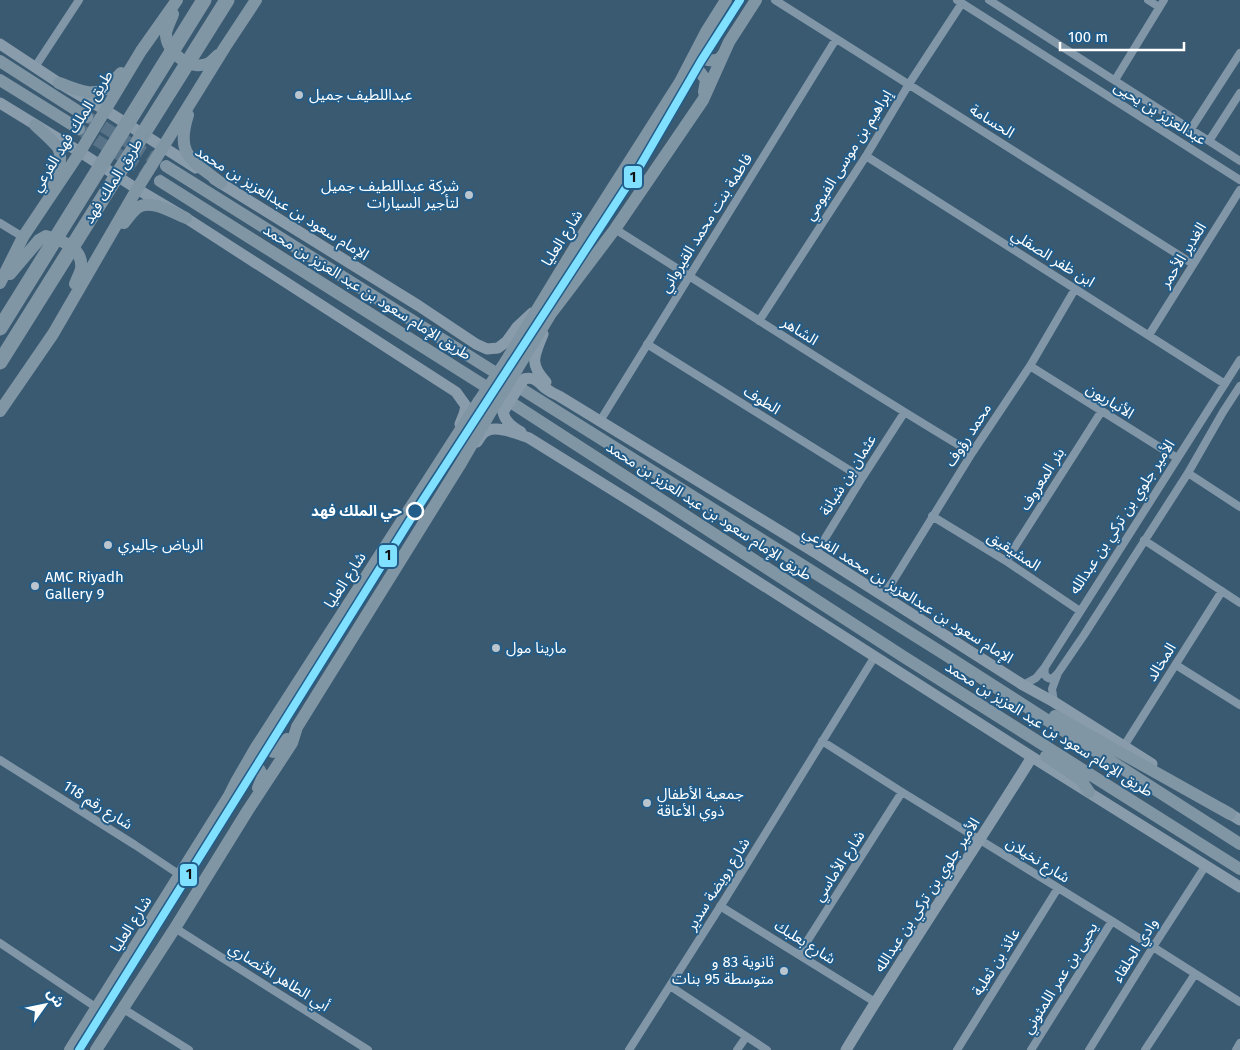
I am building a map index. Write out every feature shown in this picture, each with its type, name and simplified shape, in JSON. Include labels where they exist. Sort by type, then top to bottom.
[{"type":"highway","name":"طريق الملك فهد","points":[[0,328],[204,0]]},
{"type":"highway","name":"طريق الملك فهد","points":[[0,362],[227,0]]},
{"type":"main road","points":[[178,0],[166,32],[172,51],[179,58],[188,63],[208,64],[225,46]]},
{"type":"main road","name":"طريق الملك فهد الفرعي","points":[[0,284],[23,237],[80,152],[141,51],[178,0]]},
{"type":"main road","points":[[0,411],[57,328],[137,189],[164,148],[225,46],[256,0]]},
{"type":"main road","name":"شارع العليا","points":[[70,1050],[229,796],[250,757],[506,361],[580,238],[680,82],[706,32],[726,0]]},
{"type":"main road","points":[[706,32],[702,49],[704,56],[708,60],[721,58],[756,0]]},
{"type":"main road","points":[[279,714],[264,743],[268,750],[273,752],[278,750],[297,727],[461,463],[498,410],[520,374],[550,315],[615,229],[703,100],[729,42]]},
{"type":"main road","points":[[59,83],[87,92],[98,92],[109,86],[141,51]]},
{"type":"main road","points":[[0,61],[87,117]]},
{"type":"main road","points":[[680,82],[692,72],[700,72],[706,80],[703,100]]},
{"type":"main road","points":[[0,80],[79,129]]},
{"type":"main road","points":[[194,98],[185,126],[183,145],[189,158],[221,183]]},
{"type":"main road","points":[[35,125],[58,148],[60,157],[59,166],[44,206]]},
{"type":"main road","name":"طريق الإمام سعود بن عبد العزيز بن محمد","points":[[166,166],[944,654],[1240,844]]},
{"type":"main road","name":"طريق الإمام سعود بن عبد العزيز بن محمد","points":[[160,181],[515,404],[904,657],[1240,869]]},
{"type":"main road","points":[[103,248],[138,207],[145,204],[154,204],[186,218]]},
{"type":"main road","points":[[0,284],[39,240],[46,236],[63,241],[75,249],[80,259],[81,269],[57,328]]},
{"type":"main road","points":[[944,654],[1235,817]]},
{"type":"main road","points":[[986,708],[998,724],[1081,780],[1089,792]]},
{"type":"main road","points":[[96,1050],[292,743],[297,727]]},
{"type":"main road","points":[[229,796],[250,770],[259,769],[263,776],[248,810]]},
{"type":"street","points":[[35,67],[79,0]]},
{"type":"street","name":"الحسامة","points":[[775,0],[1194,264]]},
{"type":"street","name":"عبدالعزيز بن يحيى","points":[[989,0],[1240,160]]},
{"type":"street","points":[[1115,80],[1162,4],[1148,0]]},
{"type":"street","name":"عبدالعزيز بن يحيى","points":[[959,2],[1240,180]]},
{"type":"street","name":"إبراهيم بن موسى الفيومي","points":[[759,321],[866,156],[959,2]]},
{"type":"street","name":"فاطمة بنت محمد القيرواني","points":[[600,421],[836,39]]},
{"type":"street","name":"الإمام سعود بن عبدالعزيز بن محمد","points":[[0,44],[59,83],[419,306],[476,344],[487,349],[498,348],[507,341],[540,305]]},
{"type":"street","points":[[1191,129],[1240,53]]},
{"type":"street","points":[[1065,69],[1074,55]]},
{"type":"street","points":[[1209,141],[1240,93]]},
{"type":"street","points":[[0,103],[186,218],[456,392],[466,406],[448,451]]},
{"type":"street","name":"ابن ظفر الصقلي","points":[[866,156],[1225,384]]},
{"type":"street","name":"الغدير الأحمر","points":[[1149,335],[1240,190]]},
{"type":"street","points":[[0,223],[23,237]]},
{"type":"street","name":"الشاهر","points":[[615,229],[904,413],[972,453]]},
{"type":"street","name":"محمد رؤوف","points":[[883,595],[972,453],[1030,366],[1075,289]]},
{"type":"street","points":[[550,315],[535,356],[534,366],[542,379],[559,396]]},
{"type":"street","name":"الطوف","points":[[647,344],[862,478]]},
{"type":"street","name":"الأمير جلوي بن تركي بن عبدالله","points":[[1023,685],[1036,678],[1045,667],[1240,360]]},
{"type":"street","name":"الأنباريون","points":[[1030,366],[1177,458]]},
{"type":"street","points":[[520,374],[535,379],[545,388],[559,396]]},
{"type":"street","name":"الأمير جلوي بن تركي بن عبدالله","points":[[1054,702],[1052,690],[1058,673],[1188,473],[1240,386]]},
{"type":"street","name":"الإمام سعود بن عبدالعزيز بن محمد الفرعي","points":[[559,396],[816,553],[1235,817]]},
{"type":"street","points":[[1212,405],[1223,412]]},
{"type":"street","points":[[498,410],[510,424],[529,438],[1240,887]]},
{"type":"street","name":"بئر المعروف","points":[[1006,562],[1102,412]]},
{"type":"street","name":"عثمان بن شبانة","points":[[816,553],[904,413]]},
{"type":"street","points":[[1205,415],[1217,423]]},
{"type":"street","points":[[461,463],[485,431],[499,429],[529,438]]},
{"type":"street","points":[[1188,473],[1240,507]]},
{"type":"street","name":"المشيقيق","points":[[932,516],[1080,611]]},
{"type":"street","points":[[1144,540],[1240,603]]},
{"type":"street","name":"المخالد","points":[[1124,746],[1222,591]]},
{"type":"street","name":"شارع رويضة سدير","points":[[629,1050],[875,656]]},
{"type":"street","points":[[1176,665],[1240,705]]},
{"type":"street","points":[[1045,667],[1045,676],[1050,679],[1058,673]]},
{"type":"street","name":"شارع نخيلان","points":[[822,742],[1240,1002]]},
{"type":"street","name":"الأمير جلوي بن تركي بن عبدالله","points":[[846,1050],[1032,757]]},
{"type":"street","name":"شارع رقم 118","points":[[0,760],[180,875]]},
{"type":"street","name":"شارع الأماسي","points":[[799,954],[902,792]]},
{"type":"street","name":"وادي الحلقاء","points":[[1090,1050],[1206,865]]},
{"type":"street","name":"عائذ بن ثعلبة","points":[[957,1050],[1058,888]]},
{"type":"street","name":"شارع بعلبك","points":[[720,906],[875,1002]]},
{"type":"street","name":"يحيى بن عمر اللمثوني","points":[[1031,1050],[1112,921]]},
{"type":"street","name":"أبي الطاهر الأنصاري","points":[[175,928],[368,1050]]},
{"type":"street","points":[[0,943],[97,1008]]},
{"type":"street","points":[[1145,1050],[1195,974]]},
{"type":"street","points":[[670,986],[766,1050]]},
{"type":"street","points":[[122,1008],[189,1050]]},
{"type":"street","points":[[738,1050],[746,1037]]},
{"type":"street","points":[[1236,1050],[1240,1044]]},
{"type":"tunnel","points":[[88,117],[164,165]]},
{"type":"tunnel","points":[[81,130],[160,181]]},
{"type":"transit line","name":"1","points":[[79,1050],[417,509],[640,166],[701,61],[740,0]]},
{"type":"place","name":"عبداللطيف جميل","points":[[299,95]]},
{"type":"place","name":"شركة عبداللطيف جميل لتأجير السيارات","points":[[469,195]]},
{"type":"place","name":"حي الملك فهد","points":[[415,511]]},
{"type":"place","name":"الرياض جاليري","points":[[108,545]]},
{"type":"place","name":"AMC Riyadh Gallery 9","points":[[35,586]]},
{"type":"place","name":"مارينا مول","points":[[496,648]]},
{"type":"place","name":"جمعية الأطفال ذوي الأعاقة","points":[[647,803]]},
{"type":"place","name":"ثانوية 83 و متوسطة 95 بنات","points":[[784,971]]}]
